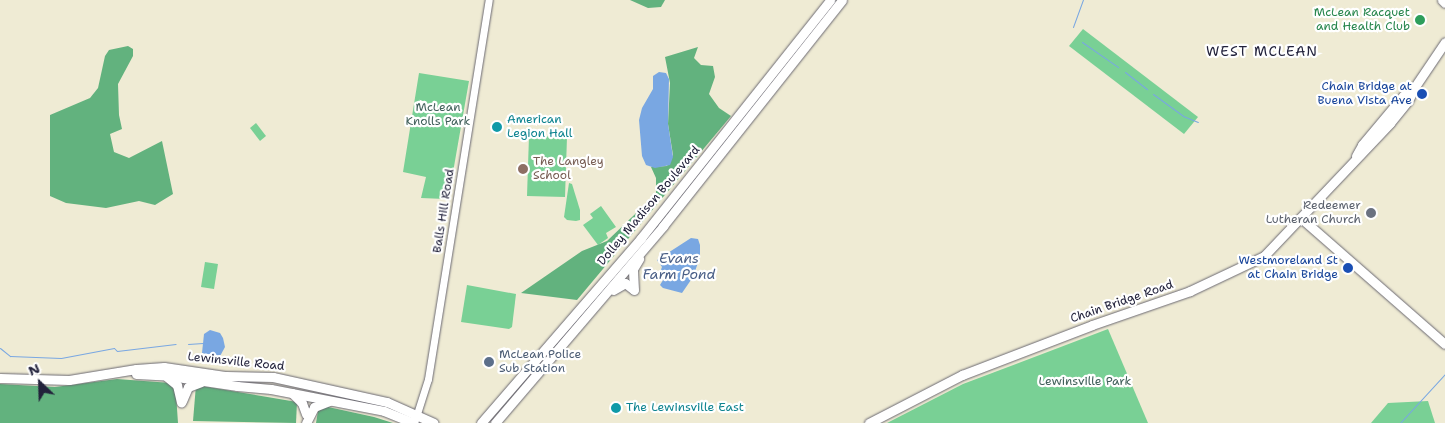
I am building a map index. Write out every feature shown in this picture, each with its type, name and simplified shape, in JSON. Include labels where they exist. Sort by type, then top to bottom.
[{"type":"main road","name":"Dolley Madison Boulevard","points":[[481,423],[679,192],[830,0]]},
{"type":"main road","name":"Dolley Madison Boulevard","points":[[495,423],[656,234],[842,0]]},
{"type":"main road","points":[[1442,0],[1445,3]]},
{"type":"main road","name":"Chain Bridge Road","points":[[869,423],[962,375],[1092,325],[1183,294],[1248,265],[1270,252],[1353,160],[1367,150],[1390,123],[1408,101],[1414,88],[1445,42]]},
{"type":"main road","points":[[1300,218],[1445,344]]},
{"type":"main road","points":[[592,308],[619,284],[628,283],[634,290],[634,266],[656,234]]},
{"type":"main road","name":"Lewinsville Road","points":[[0,378],[53,381],[164,367],[226,376],[282,379],[373,398],[415,420]]},
{"type":"main road","name":"Lewinsville Road","points":[[119,373],[158,375],[291,393],[434,423]]},
{"type":"main road","points":[[158,375],[170,378],[175,383],[181,403],[186,389],[190,385],[208,381]]},
{"type":"main road","points":[[291,393],[302,403],[306,419]]},
{"type":"main road","points":[[306,419],[314,408],[330,401]]},
{"type":"main road","points":[[476,423],[491,412]]},
{"type":"street","name":"Balls Hill Road","points":[[415,420],[430,370],[489,0]]},
{"type":"green space","points":[[630,0],[665,0],[661,7],[648,8]]},
{"type":"green space","points":[[1083,29],[1198,117],[1184,134],[1069,46]]},
{"type":"green space","points":[[128,46],[133,49],[133,56],[118,84],[119,115],[122,129],[110,134],[114,152],[129,158],[162,141],[173,194],[155,205],[139,201],[106,208],[66,203],[50,196],[50,115],[90,98],[98,88],[105,56],[109,50]]},
{"type":"green space","points":[[698,47],[694,58],[701,65],[713,66],[715,77],[709,94],[719,108],[731,116],[577,300],[521,293],[582,251],[607,241],[656,194],[656,178],[651,167],[667,166],[673,155],[668,124],[670,83],[665,57]]},
{"type":"green space","name":"McLean Knolls Park","points":[[419,73],[469,81],[449,195],[445,199],[421,198],[426,177],[403,172]]},
{"type":"green space","points":[[256,123],[266,136],[260,141],[250,128]]},
{"type":"green space","points":[[529,136],[567,137],[565,197],[527,196]]},
{"type":"green space","points":[[569,183],[572,184],[580,210],[580,220],[576,221],[567,220],[564,217]]},
{"type":"green space","points":[[601,206],[616,227],[606,233],[608,238],[598,245],[583,225],[593,218],[590,214]]},
{"type":"green space","points":[[205,262],[218,264],[214,289],[201,287]]},
{"type":"green space","points":[[467,285],[516,294],[512,327],[509,329],[461,322]]},
{"type":"green space","name":"Lewinsville Park","points":[[1108,329],[1148,423],[887,423],[963,384]]},
{"type":"green space","points":[[117,379],[171,383],[176,394],[178,423],[0,423],[0,384],[55,387]]},
{"type":"green space","points":[[196,385],[297,402],[296,423],[193,421]]},
{"type":"green space","points":[[1428,401],[1435,423],[1371,423],[1388,403]]},
{"type":"green space","points":[[319,405],[374,417],[393,423],[316,423]]},
{"type":"water","points":[[659,72],[666,73],[669,79],[668,124],[673,157],[670,165],[655,168],[646,165],[642,156],[639,120],[642,108],[653,89],[653,76]]},
{"type":"water","name":"Evans Farm Pond","points":[[691,238],[698,239],[700,245],[700,257],[693,277],[682,293],[663,288],[660,285],[663,280],[660,272],[662,267],[657,260]]},
{"type":"water","points":[[210,330],[220,333],[223,338],[225,347],[219,358],[202,353],[204,334]]},
{"type":"waterway","points":[[1073,27],[1083,0]]},
{"type":"waterway","points":[[1082,42],[1118,67]]},
{"type":"waterway","points":[[1125,72],[1147,89]]},
{"type":"waterway","points":[[1153,94],[1183,116],[1198,122]]},
{"type":"waterway","points":[[188,344],[203,343]]},
{"type":"waterway","points":[[0,348],[10,356],[61,358],[114,348],[117,351],[176,344]]},
{"type":"waterway","points":[[1400,423],[1445,374]]},
{"type":"place","name":"McLean Racquet and Health Club","points":[[1420,20]]},
{"type":"place","name":"Chain Bridge at Buena Vista Ave","points":[[1422,94]]},
{"type":"place","name":"American Legion Hall","points":[[497,127]]},
{"type":"place","name":"The Langley School","points":[[523,169]]},
{"type":"place","name":"Redeemer Lutheran Church","points":[[1371,213]]},
{"type":"place","name":"Westmoreland St at Chain Bridge","points":[[1348,268]]},
{"type":"place","name":"McLean Police Sub Station","points":[[489,362]]},
{"type":"place","name":"The Lewinsville East","points":[[616,408]]},
{"type":"district","name":"WEST MCLEAN","points":[[1262,51]]}]
